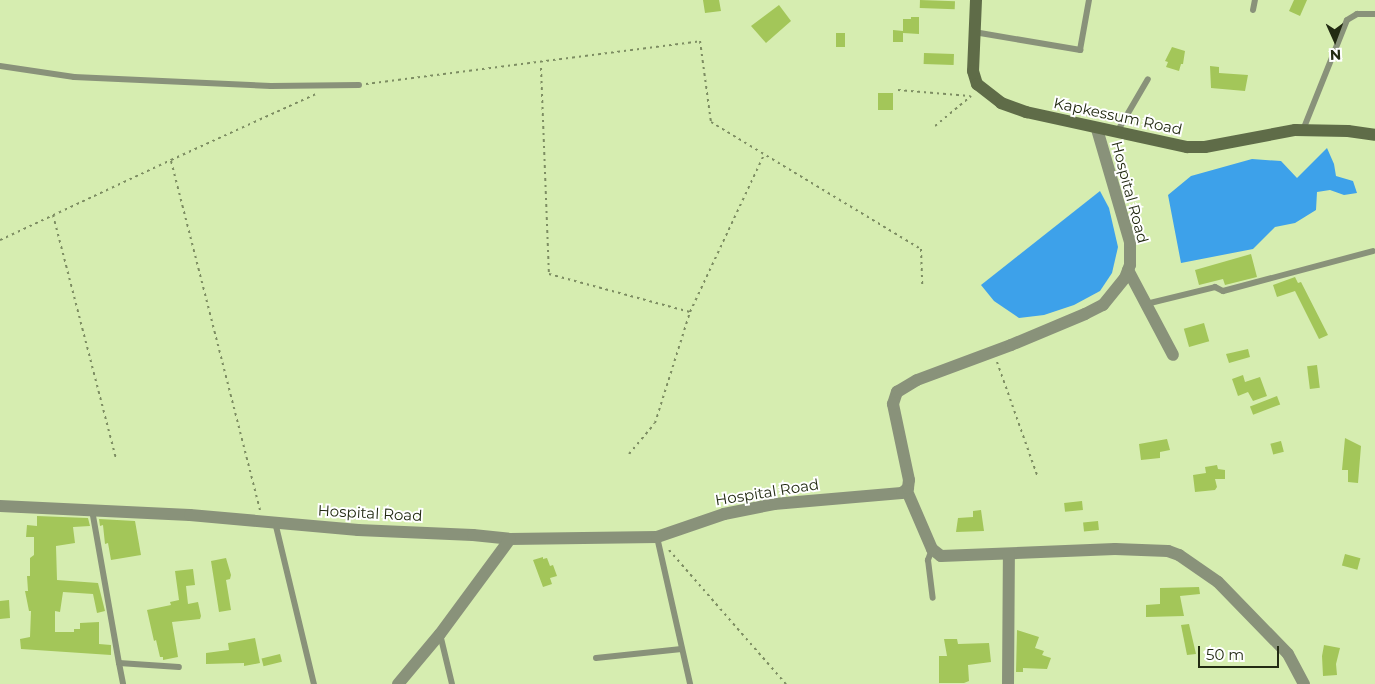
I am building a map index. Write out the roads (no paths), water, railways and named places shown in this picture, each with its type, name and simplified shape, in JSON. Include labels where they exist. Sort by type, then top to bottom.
[{"type":"street","points":[[974,32],[976,0]]},
{"type":"street","name":"Kapkessum Road","points":[[974,32],[973,71],[977,84],[975,92],[1026,112],[1172,145],[1196,147],[1303,130],[1348,131],[1375,135]]},
{"type":"street","name":"Hospital Road","points":[[0,506],[92,509],[510,538],[657,537],[724,514],[749,509],[818,500],[886,496],[907,491],[909,480],[893,404],[897,392],[917,380],[993,352],[1103,305],[1115,292],[1128,270],[1130,242],[1097,129]]},
{"type":"street","points":[[1128,270],[1173,354]]},
{"type":"street","points":[[907,491],[932,549],[945,557],[1115,549],[1168,551],[1179,555],[1218,582],[1282,647],[1288,654],[1304,684]]},
{"type":"street","points":[[398,684],[440,634],[510,538]]},
{"type":"street","points":[[1008,684],[1009,554]]},
{"type":"lane","points":[[974,32],[1080,50],[1089,0]]},
{"type":"lane","points":[[1253,10],[1255,0]]},
{"type":"lane","points":[[1303,130],[1347,20],[1357,14],[1375,14]]},
{"type":"lane","points":[[0,66],[74,77],[271,86],[359,85]]},
{"type":"lane","points":[[1117,133],[1148,79]]},
{"type":"lane","points":[[1146,304],[1214,288],[1223,291],[1373,251]]},
{"type":"lane","points":[[92,509],[123,684]]},
{"type":"lane","points":[[269,522],[314,684]]},
{"type":"lane","points":[[657,537],[690,684]]},
{"type":"lane","points":[[932,549],[928,560],[933,598]]},
{"type":"lane","points":[[440,634],[452,684]]},
{"type":"lane","points":[[596,658],[682,649]]},
{"type":"lane","points":[[119,664],[179,667]]},
{"type":"water","points":[[1327,148],[1334,164],[1336,176],[1353,181],[1357,193],[1344,195],[1330,190],[1317,192],[1316,210],[1295,223],[1275,227],[1253,249],[1181,263],[1168,195],[1191,176],[1252,159],[1281,161],[1297,178]]},
{"type":"water","points":[[1100,191],[1109,208],[1118,247],[1112,273],[1100,291],[1074,305],[1044,315],[1019,318],[994,301],[981,285]]}]
